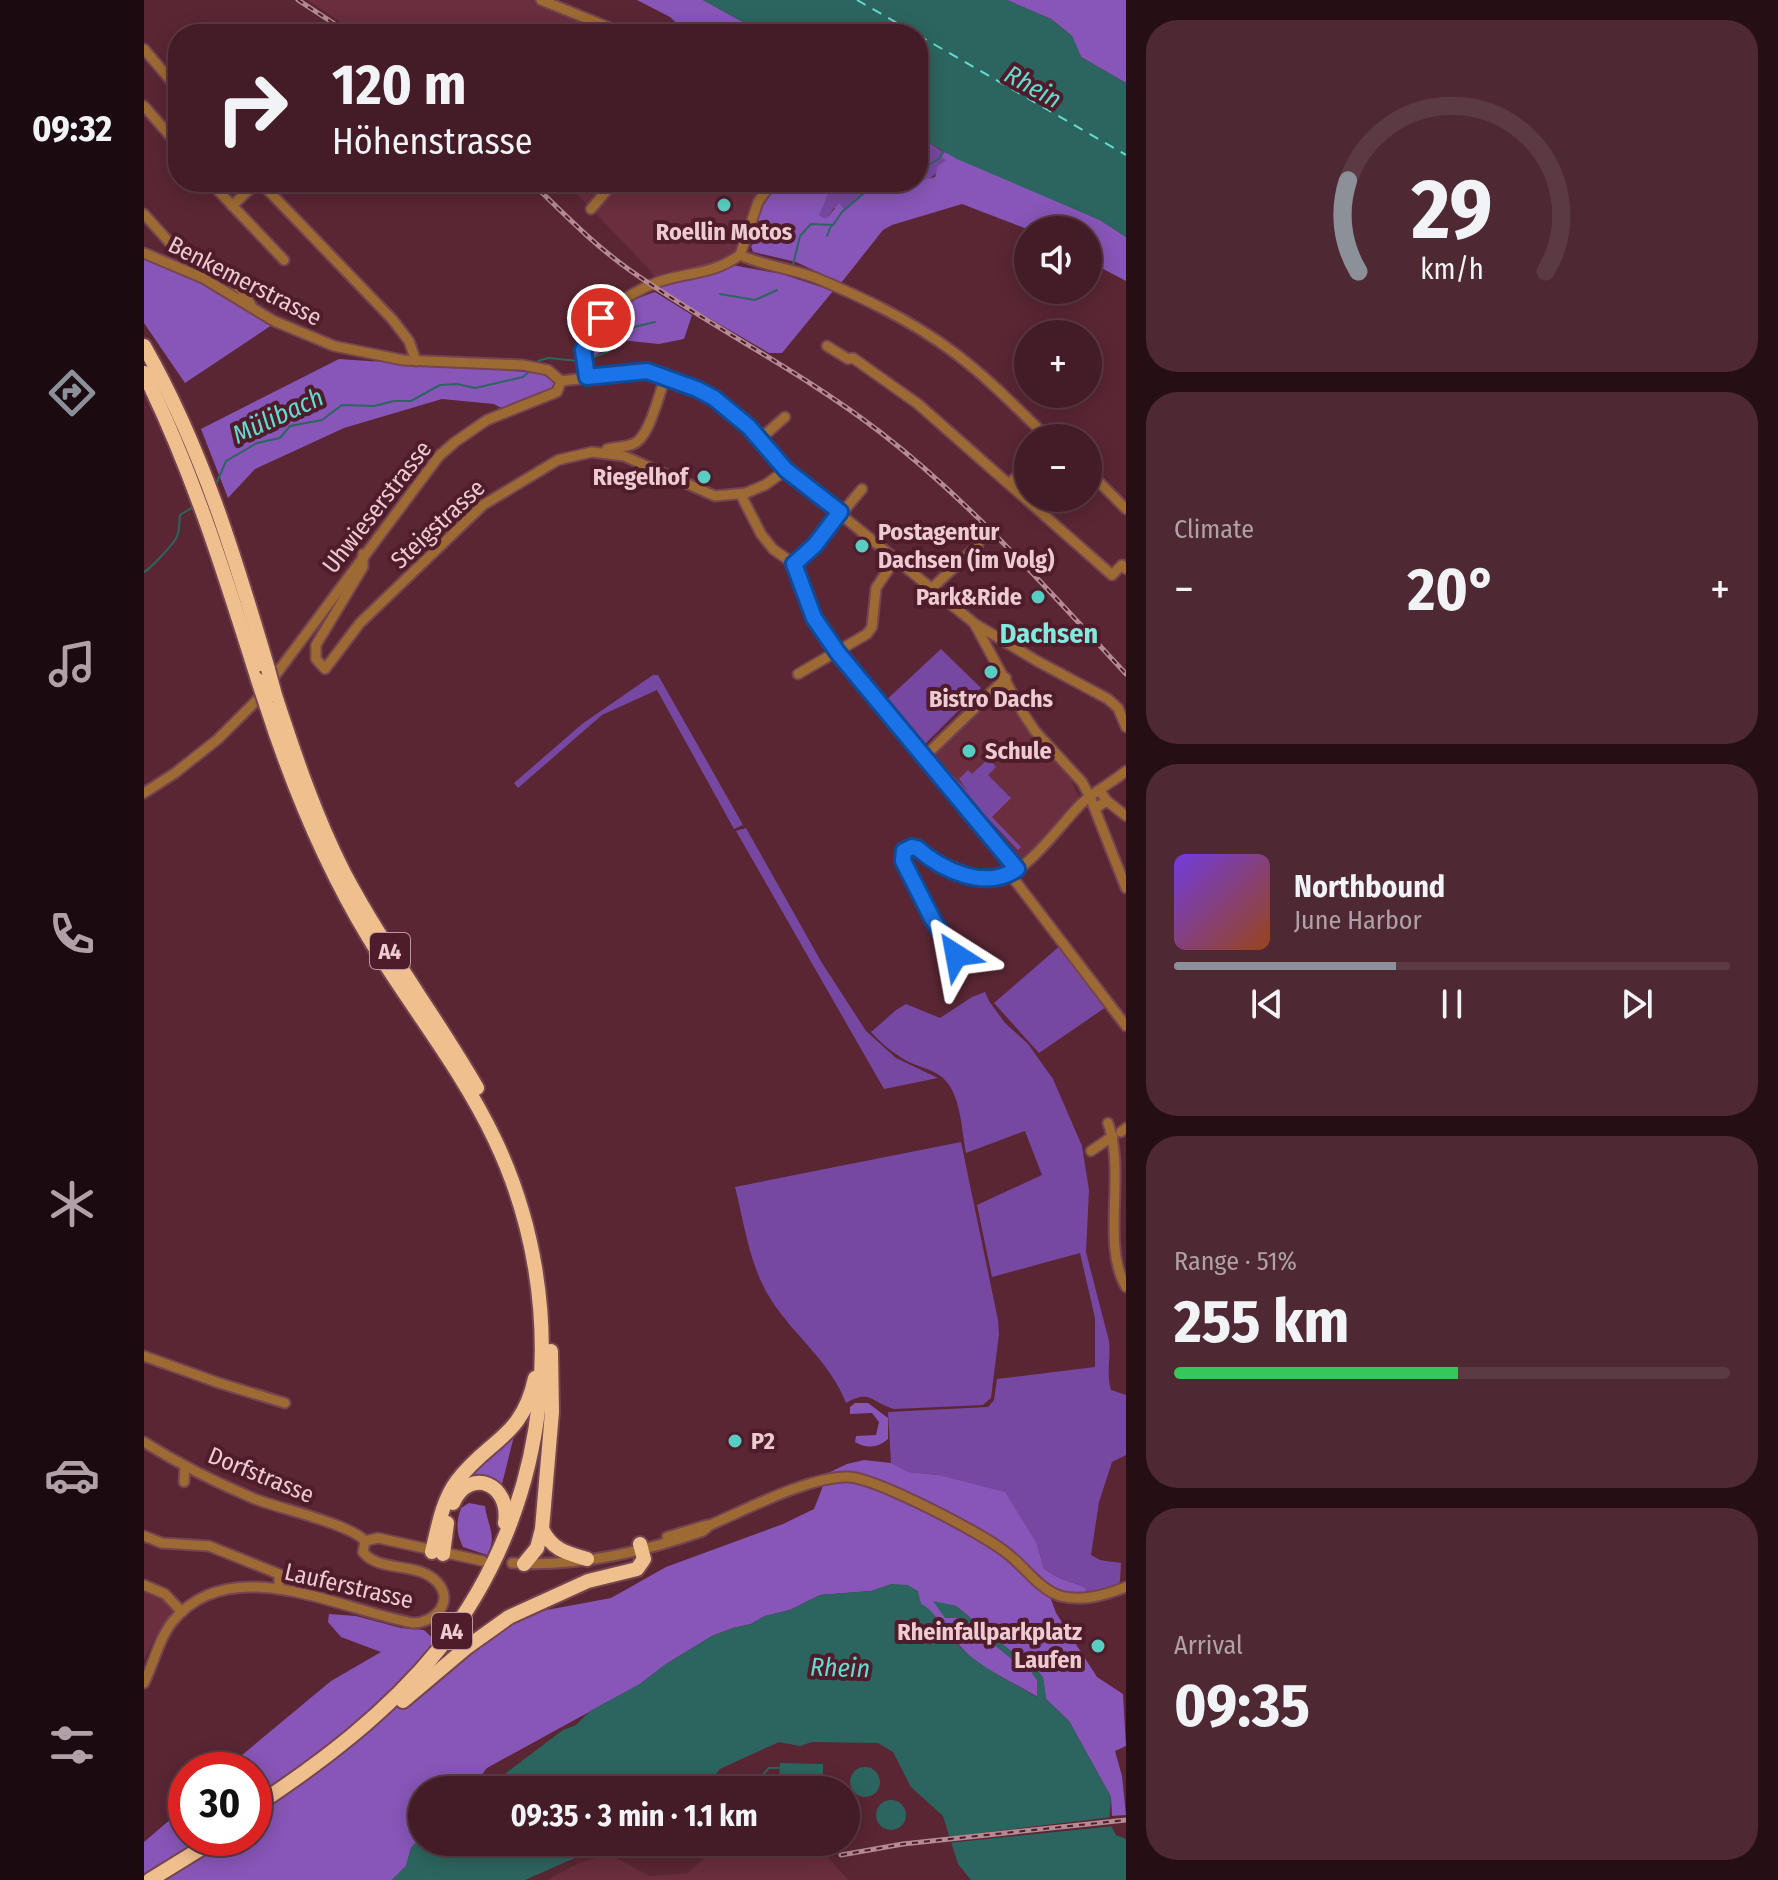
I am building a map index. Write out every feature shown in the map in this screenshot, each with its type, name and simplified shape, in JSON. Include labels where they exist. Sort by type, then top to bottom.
[{"type":"highway","name":"A4","points":[[144,346],[232,549],[263,675],[266,700],[303,806],[343,892],[386,965],[473,1099],[502,1154],[527,1229],[541,1310],[542,1362],[536,1430],[523,1485],[499,1551],[461,1618],[409,1682],[345,1741],[272,1794]]},
{"type":"highway","name":"A4","points":[[144,373],[187,448],[221,561],[263,675]]},
{"type":"highway","name":"A4","points":[[266,700],[344,872],[379,933],[462,1062],[509,1151],[528,1202],[539,1245],[547,1293],[550,1341],[550,1381],[531,1486],[513,1538],[466,1625],[403,1701],[337,1758],[272,1803]]},
{"type":"highway","points":[[437,1553],[443,1507],[452,1487],[467,1469],[512,1429],[527,1405],[537,1364],[541,1310]]},
{"type":"highway","points":[[518,1564],[535,1551],[542,1529],[552,1412],[550,1341]]},
{"type":"highway","name":"A4","points":[[437,1553],[458,1494],[467,1486],[486,1484],[499,1492],[505,1502],[506,1522],[499,1551]]},
{"type":"highway","points":[[542,1529],[557,1549],[587,1559]]},
{"type":"highway","points":[[403,1701],[495,1626],[530,1606],[580,1584],[637,1569],[643,1562],[641,1547]]},
{"type":"highway","points":[[144,1876],[176,1856]]},
{"type":"highway","points":[[150,1880],[189,1856]]},
{"type":"street","points":[[541,0],[600,24]]},
{"type":"street","points":[[144,49],[168,77]]},
{"type":"street","points":[[144,106],[168,134]]},
{"type":"street","points":[[219,192],[284,260]]},
{"type":"street","points":[[232,206],[247,192]]},
{"type":"street","points":[[268,192],[392,319],[409,341],[416,361]]},
{"type":"street","points":[[591,209],[605,192]]},
{"type":"street","points":[[586,372],[583,353],[601,318],[619,302],[658,282],[717,269],[740,255],[758,202],[765,192]]},
{"type":"street","points":[[144,214],[170,243],[241,289],[253,308]]},
{"type":"street","name":"Benkemerstrasse","points":[[144,253],[203,278],[291,329],[334,346],[385,358],[523,365],[548,370],[561,381]]},
{"type":"street","points":[[740,255],[753,261],[785,267],[884,308],[950,349],[1033,424]]},
{"type":"street","points":[[827,346],[848,359],[853,358],[918,404],[1112,575],[1125,565]]},
{"type":"street","points":[[561,381],[586,372],[640,371],[666,376],[714,398],[761,438],[786,470],[974,623],[1114,702],[1126,727]]},
{"type":"street","name":"Steigstrasse","points":[[363,554],[363,567],[316,645],[316,659],[325,669],[360,623],[483,505],[558,460],[583,453],[605,452],[641,439],[649,426],[666,376]]},
{"type":"street","name":"Uhwieserstrasse","points":[[144,793],[266,700],[363,554],[423,473],[455,442],[507,411],[557,392],[561,381]]},
{"type":"street","points":[[761,438],[785,417]]},
{"type":"street","points":[[605,452],[624,456],[711,496],[741,495],[765,485],[786,470]]},
{"type":"street","points":[[1010,483],[1014,479]]},
{"type":"street","points":[[1102,485],[1126,509]]},
{"type":"street","points":[[794,564],[815,545],[862,489]]},
{"type":"street","points":[[741,495],[761,534],[773,549],[794,564],[814,618],[838,653],[1013,872],[1126,1026]]},
{"type":"street","points":[[932,588],[978,545]]},
{"type":"street","points":[[798,674],[862,640],[870,630],[876,588],[896,558]]},
{"type":"street","points":[[974,623],[1035,731],[1082,782],[1126,888]]},
{"type":"street","points":[[924,757],[1006,678]]},
{"type":"street","points":[[956,955],[933,920],[903,861],[904,851],[917,848],[943,867],[969,876],[982,878],[1013,872],[1090,797],[1126,771]]},
{"type":"street","points":[[1100,791],[1126,816]]},
{"type":"street","points":[[1095,808],[1107,801]]},
{"type":"street","points":[[1108,1123],[1120,1132]]},
{"type":"street","points":[[1091,1151],[1120,1132]]},
{"type":"street","points":[[1120,1132],[1115,1252],[1119,1273],[1126,1287]]},
{"type":"street","points":[[144,1356],[285,1403]]},
{"type":"street","name":"Dorfstrasse","points":[[144,1442],[185,1466],[285,1511],[352,1530],[365,1541]]},
{"type":"street","points":[[184,1482],[185,1466]]},
{"type":"street","points":[[518,1564],[600,1559],[703,1531],[710,1525],[803,1487],[849,1477],[867,1481],[969,1529],[1009,1555],[1053,1593],[1073,1599],[1126,1587]]},
{"type":"street","points":[[144,1536],[162,1543],[209,1546],[279,1574],[279,1589]]},
{"type":"street","name":"Lauferstrasse","points":[[144,1683],[167,1630],[182,1612],[213,1593],[250,1585],[279,1589],[421,1623],[435,1617],[441,1609],[442,1591],[437,1582],[422,1573],[368,1558],[362,1550],[365,1541],[378,1538],[483,1561]]},
{"type":"street","points":[[144,1585],[165,1594],[182,1612]]},
{"type":"shaded area","points":[[307,0],[541,0],[600,24],[344,24]]},
{"type":"shaded area","points":[[637,0],[703,0],[747,24],[677,24]]},
{"type":"shaded area","points":[[1007,0],[1126,0],[1126,83],[1081,57],[1072,36],[1051,19]]},
{"type":"shaded area","points":[[928,142],[942,151],[940,156],[947,159],[930,178]]},
{"type":"shaded area","points":[[942,151],[1091,216],[1014,216],[1014,224],[962,204],[883,230],[841,283],[796,262],[753,252],[751,246],[759,239],[762,224],[758,220],[762,204],[772,192],[829,192],[819,215],[824,218],[839,203],[844,209],[864,192],[928,192],[928,179],[935,177],[938,166],[946,160],[940,156]]},
{"type":"shaded area","points":[[575,192],[764,192],[740,255],[726,264],[658,282]]},
{"type":"shaded area","points":[[828,192],[865,192],[844,210],[834,208],[824,218],[818,215]]},
{"type":"shaded area","points":[[1102,221],[1126,237],[1126,281],[1102,268]]},
{"type":"shaded area","points":[[144,258],[198,280],[272,325],[185,383],[144,323]]},
{"type":"shaded area","points":[[726,264],[782,274],[833,291],[782,353],[769,353],[652,285]]},
{"type":"shaded area","points":[[655,292],[692,315],[684,339],[659,344],[620,340],[593,357],[601,330],[612,313]]},
{"type":"shaded area","points":[[339,359],[524,372],[550,375],[556,383],[554,390],[503,409],[494,404],[442,399],[344,428],[255,469],[228,498],[201,429]]},
{"type":"shaded area","points":[[941,649],[981,688],[920,749],[882,704]]},
{"type":"shaded area","points":[[653,675],[658,675],[743,825],[734,829],[657,690],[602,715],[518,788],[514,783],[582,724]]},
{"type":"shaded area","points":[[1004,685],[1019,715],[1070,778],[1081,801],[1020,863],[1013,861],[927,758]]},
{"type":"shaded area","points":[[987,757],[996,767],[988,775],[1011,798],[992,817],[1021,847],[1018,850],[939,767],[942,765],[968,791],[959,779],[968,770],[972,774]]},
{"type":"shaded area","points":[[746,828],[822,963],[866,1031],[896,1058],[938,1078],[884,1089],[736,831]]},
{"type":"shaded area","points":[[1062,944],[1109,1005],[1039,1053],[994,1003]]},
{"type":"shaded area","points":[[985,992],[1005,1023],[1028,1044],[1053,1079],[1082,1146],[1089,1190],[1086,1252],[1109,1341],[1111,1390],[1126,1395],[1126,1455],[1112,1462],[1099,1502],[1091,1555],[1100,1560],[1121,1563],[1120,1581],[1117,1585],[1088,1594],[1085,1587],[1044,1569],[1037,1544],[938,1475],[909,1472],[891,1463],[888,1412],[988,1407],[994,1400],[997,1379],[1095,1367],[1095,1318],[1080,1253],[992,1277],[977,1205],[1042,1175],[1025,1131],[966,1153],[956,1100],[945,1080],[937,1073],[900,1057],[871,1032],[906,1004],[940,1018]]},
{"type":"shaded area","points":[[961,1142],[998,1320],[991,1398],[983,1405],[894,1409],[866,1397],[846,1403],[830,1373],[767,1293],[751,1255],[735,1187]]},
{"type":"shaded area","points":[[855,1403],[868,1403],[888,1418],[888,1439],[872,1446],[855,1442],[856,1436],[876,1435],[879,1422],[872,1413],[850,1414],[850,1407]]},
{"type":"shaded area","points":[[514,1436],[502,1484],[490,1478],[466,1476]]},
{"type":"shaded area","points":[[864,1460],[891,1463],[909,1472],[938,1475],[1005,1492],[1037,1544],[1044,1569],[1085,1587],[1088,1594],[1076,1594],[1045,1583],[1056,1613],[1097,1677],[1123,1694],[1126,1746],[1115,1751],[1122,1776],[1126,1815],[1112,1816],[1111,1797],[1069,1721],[1046,1699],[1043,1678],[1037,1670],[1039,1665],[1012,1652],[956,1606],[934,1602],[962,1618],[1012,1659],[1023,1659],[1037,1680],[1038,1697],[975,1662],[918,1597],[892,1584],[871,1591],[820,1595],[790,1610],[712,1636],[640,1684],[487,1768],[481,1776],[408,1776],[409,1856],[406,1866],[392,1880],[144,1880],[144,1842],[168,1821],[168,1856],[272,1856],[272,1752],[246,1752],[331,1681],[381,1652],[341,1637],[328,1622],[329,1614],[356,1616],[401,1628],[424,1630],[453,1658],[509,1617],[611,1598],[666,1567],[783,1524],[814,1509],[828,1473]]},
{"type":"shaded area","points":[[469,1503],[485,1506],[492,1536],[487,1555],[463,1547],[461,1542],[458,1518],[461,1508]]},
{"type":"shaded area","points":[[144,1589],[164,1596],[177,1611],[155,1638],[144,1660]]},
{"type":"shaded area","points":[[602,1856],[612,1856],[650,1876],[688,1873],[707,1856],[827,1856],[848,1880],[547,1880],[577,1864]]},
{"type":"water","name":"Rhein","points":[[703,0],[1007,0],[1051,19],[1072,36],[1081,57],[1126,83],[1126,237],[1102,221],[1102,216],[1091,216],[957,159],[928,142],[928,24],[747,24]]},
{"type":"water","name":"Rhein","points":[[892,1584],[908,1585],[918,1591],[921,1604],[933,1613],[969,1655],[1037,1697],[1037,1680],[1023,1660],[1012,1659],[962,1618],[945,1618],[933,1601],[956,1606],[1012,1652],[1021,1650],[1039,1665],[1037,1670],[1043,1677],[1046,1699],[1069,1721],[1111,1797],[1109,1822],[1116,1835],[1126,1839],[1126,1880],[971,1880],[958,1864],[943,1816],[911,1787],[893,1752],[878,1743],[812,1742],[800,1746],[779,1742],[720,1769],[715,1776],[503,1776],[563,1730],[576,1725],[590,1711],[640,1684],[712,1636],[790,1610],[820,1595],[871,1591]]},
{"type":"water","points":[[780,1763],[823,1764],[823,1776],[779,1776]]},
{"type":"water","points":[[865,1767],[876,1771],[879,1776],[876,1793],[865,1797],[860,1796],[860,1776],[851,1776],[854,1771]]},
{"type":"water","points":[[891,1800],[902,1804],[906,1815],[902,1826],[891,1830],[880,1826],[876,1815],[880,1804]]},
{"type":"water","points":[[409,1856],[579,1856],[525,1880],[392,1880],[406,1866]]},
{"type":"pier","points":[[1113,1817],[1115,1826],[948,1843],[946,1837]]},
{"type":"waterway","name":"Mülibach","points":[[928,165],[939,159],[944,151]]},
{"type":"waterway","name":"Mülibach","points":[[793,265],[800,236],[811,224],[833,225],[842,212],[865,192]]},
{"type":"waterway","points":[[827,236],[831,226]]},
{"type":"waterway","name":"Mülibach","points":[[720,294],[755,300],[777,290]]},
{"type":"waterway","name":"Mülibach","points":[[587,360],[609,351],[634,327],[655,322]]},
{"type":"waterway","name":"Mülibach","points":[[538,361],[548,358],[580,361]]},
{"type":"waterway","name":"Mülibach","points":[[216,484],[226,461],[257,443],[280,438],[290,426],[322,420],[342,405],[374,406],[411,401],[440,385],[457,384],[475,388],[523,377],[531,370]]},
{"type":"waterway","name":"Mülibach","points":[[144,572],[175,539],[180,515],[193,507]]},
{"type":"waterway","points":[[762,1776],[769,1768],[779,1768]]},
{"type":"ferry route","points":[[857,0],[899,24]]},
{"type":"ferry route","points":[[928,41],[1126,155]]},
{"type":"railway","points":[[298,0],[335,24]]},
{"type":"railway","points":[[542,192],[617,261],[819,389],[913,459],[1008,548],[1126,674]]},
{"type":"railway","points":[[860,1852],[903,1844],[1126,1820]]},
{"type":"place","name":"Roellin Motos","points":[[724,205]]},
{"type":"place","name":"Riegelhof","points":[[704,477]]},
{"type":"place","name":"Postagentur Dachsen (im Volg)","points":[[862,546]]},
{"type":"place","name":"Park&Ride","points":[[1038,597]]},
{"type":"place","name":"Bistro Dachs","points":[[991,672]]},
{"type":"place","name":"Schule","points":[[969,751]]},
{"type":"place","name":"P2","points":[[735,1441]]},
{"type":"place","name":"Rheinfallparkplatz Laufen","points":[[1098,1646]]},
{"type":"district","name":"Dachsen","points":[[1049,633]]},
{"type":"route","points":[[601,318],[583,350],[587,377],[631,371],[655,372],[714,398],[761,438],[786,470],[840,512],[815,545],[794,564],[814,618],[838,653],[1017,869],[1010,874],[997,876],[969,876],[943,867],[917,848],[904,851],[903,861],[933,920],[956,955]]}]
